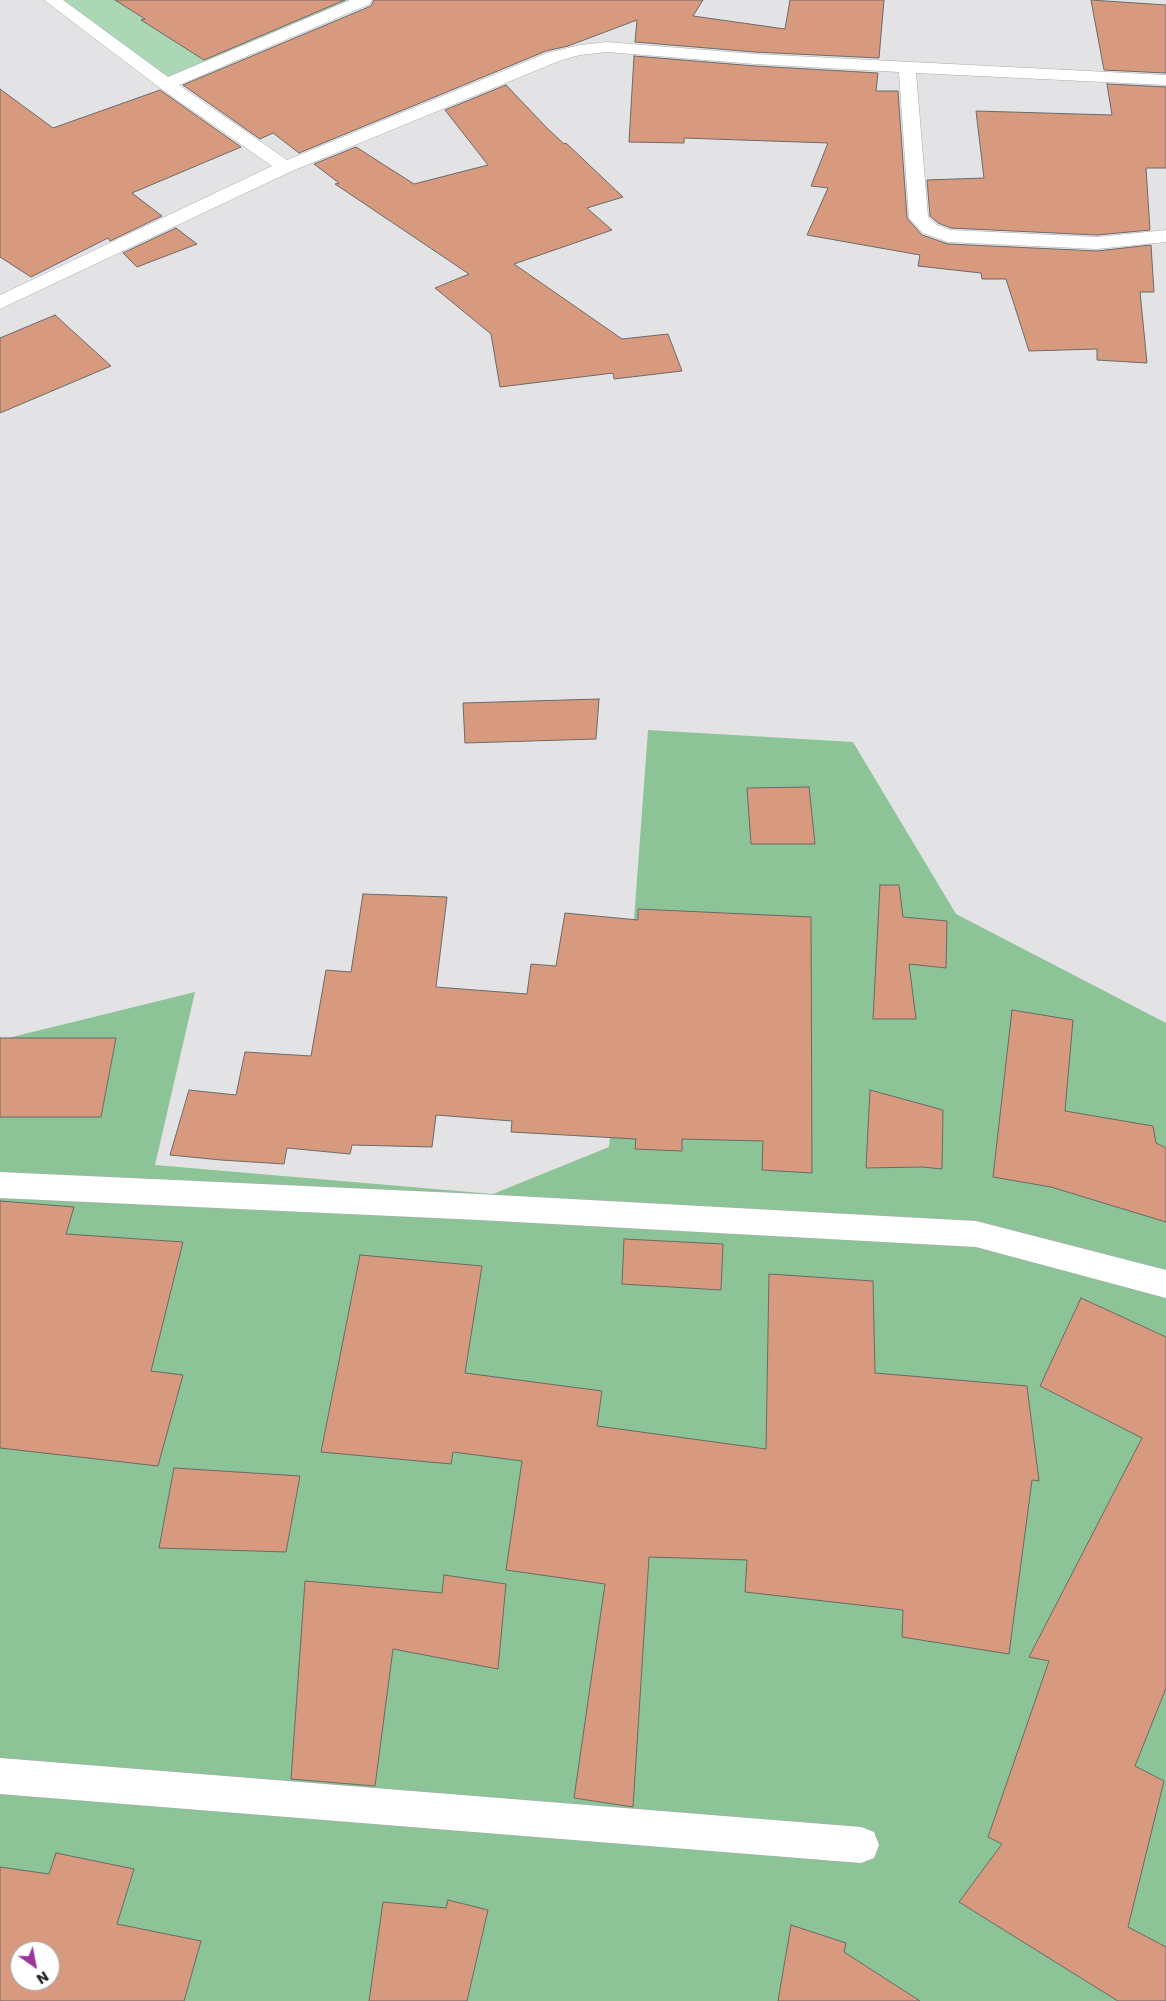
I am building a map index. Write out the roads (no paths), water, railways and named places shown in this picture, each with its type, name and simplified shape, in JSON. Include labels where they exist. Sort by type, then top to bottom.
[{"type":"street","points":[[52,0],[166,84],[285,167]]},
{"type":"street","points":[[166,84],[364,0]]},
{"type":"street","points":[[0,303],[285,167],[554,57],[580,50],[607,47],[649,48],[755,59],[1166,80]]},
{"type":"street","points":[[907,67],[918,218],[930,229],[948,236],[1097,242],[1166,236]]},
{"type":"street","points":[[0,1185],[479,1207],[976,1234],[1166,1284]]},
{"type":"street","points":[[0,1776],[861,1845]]}]
